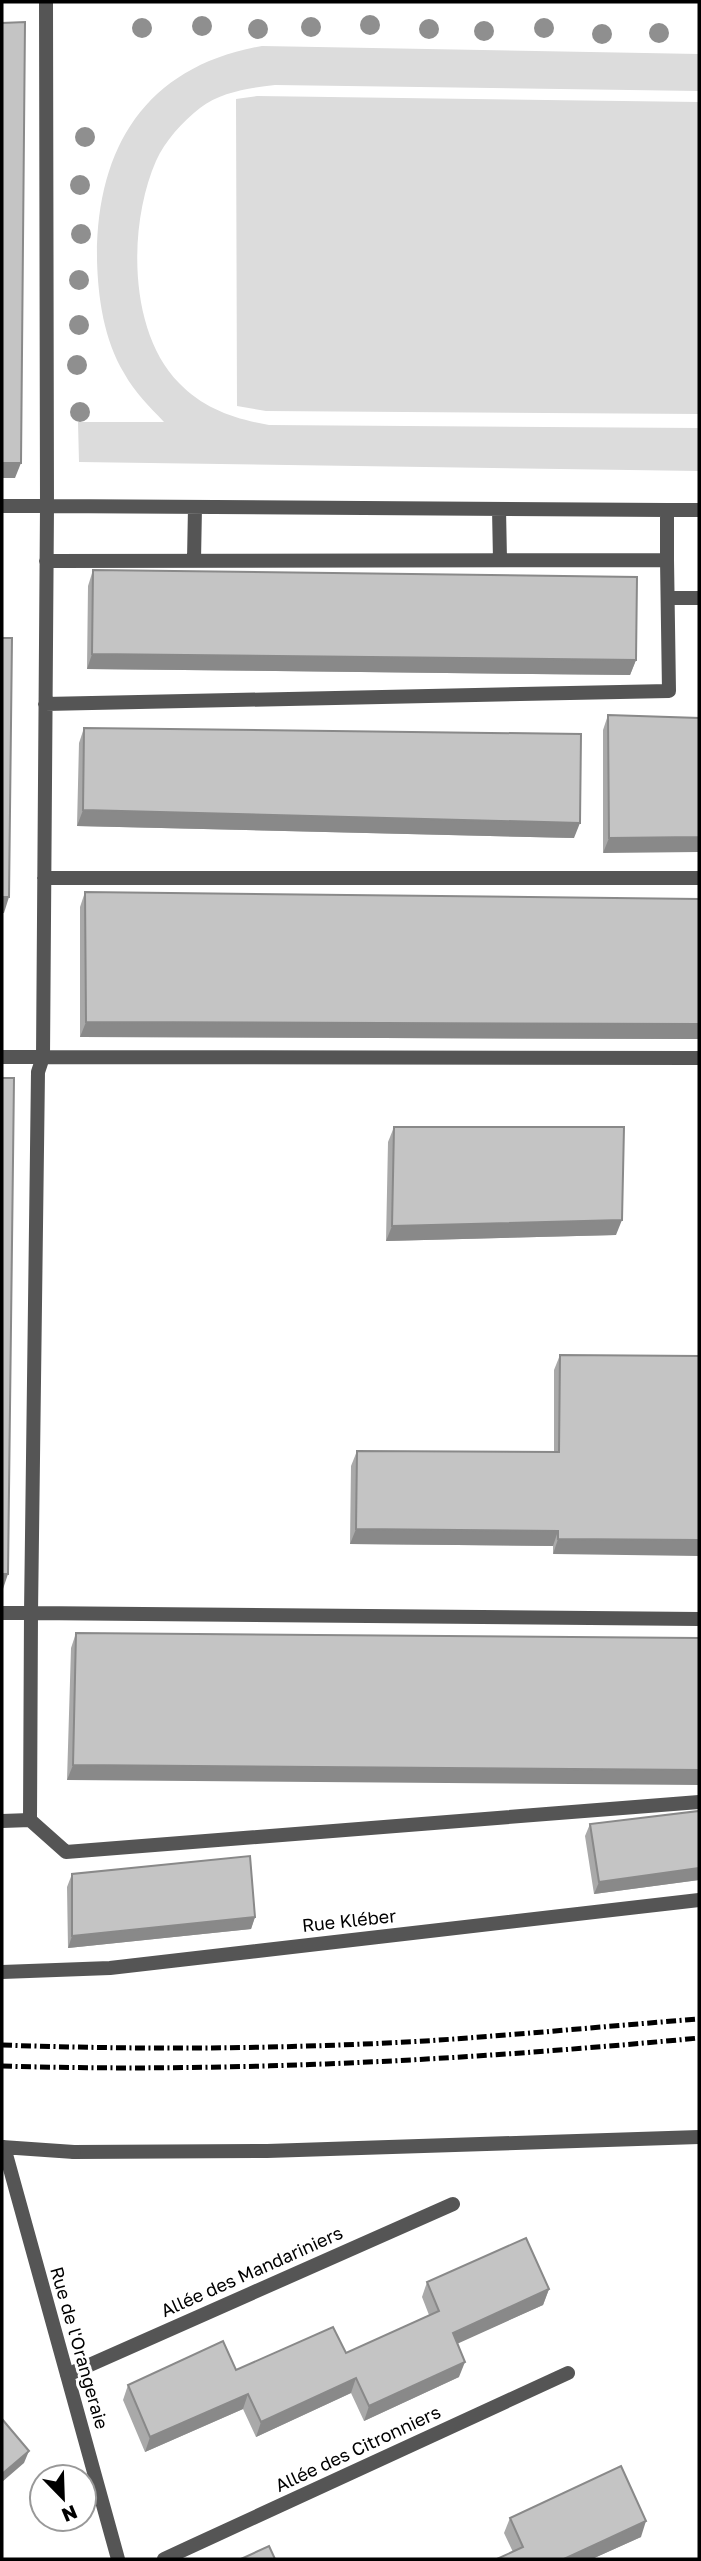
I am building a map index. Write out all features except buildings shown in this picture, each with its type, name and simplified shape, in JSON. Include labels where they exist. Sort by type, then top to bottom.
[{"type":"street","points":[[30,1820],[38,1072],[43,1057],[47,2]]},
{"type":"street","points":[[2,506],[699,510]]},
{"type":"street","points":[[194,561],[195,507]]},
{"type":"street","points":[[499,509],[500,560]]},
{"type":"street","points":[[46,704],[669,691],[667,510]]},
{"type":"street","points":[[46,561],[667,560]]},
{"type":"street","points":[[668,598],[699,598]]},
{"type":"street","points":[[44,878],[699,878]]},
{"type":"street","points":[[2,1057],[699,1058]]},
{"type":"street","points":[[2,1613],[699,1619]]},
{"type":"street","points":[[2,1821],[30,1820],[66,1852],[699,1802]]},
{"type":"street","name":"Rue Kléber","points":[[2,1972],[110,1968],[699,1900]]},
{"type":"street","points":[[3,2147],[74,2152],[267,2151],[699,2137]]},
{"type":"street","name":"Rue de l'Orangeraie","points":[[3,2147],[118,2559]]},
{"type":"street","name":"Allée des Mandariniers","points":[[67,2375],[453,2204]]},
{"type":"street","name":"Allée des Citronniers","points":[[164,2559],[568,2373]]},
{"type":"shaded area","points":[[262,46],[699,54],[699,91],[275,85],[236,92],[208,103],[193,113],[169,139],[160,154],[147,187],[141,215],[138,277],[142,307],[150,335],[162,361],[179,383],[199,400],[221,412],[269,425],[699,428],[699,471],[79,462],[78,422],[164,422],[142,399],[117,360],[107,333],[101,304],[97,260],[99,219],[106,181],[118,147],[136,118],[159,92],[188,72],[222,56]]},
{"type":"shaded area","points":[[257,96],[699,102],[699,414],[266,411],[237,406],[236,99]]},
{"type":"railway","points":[[2,2045],[108,2048],[319,2046],[459,2039],[699,2019]]},
{"type":"railway","points":[[2,2066],[177,2068],[351,2063],[525,2053],[699,2038]]}]
